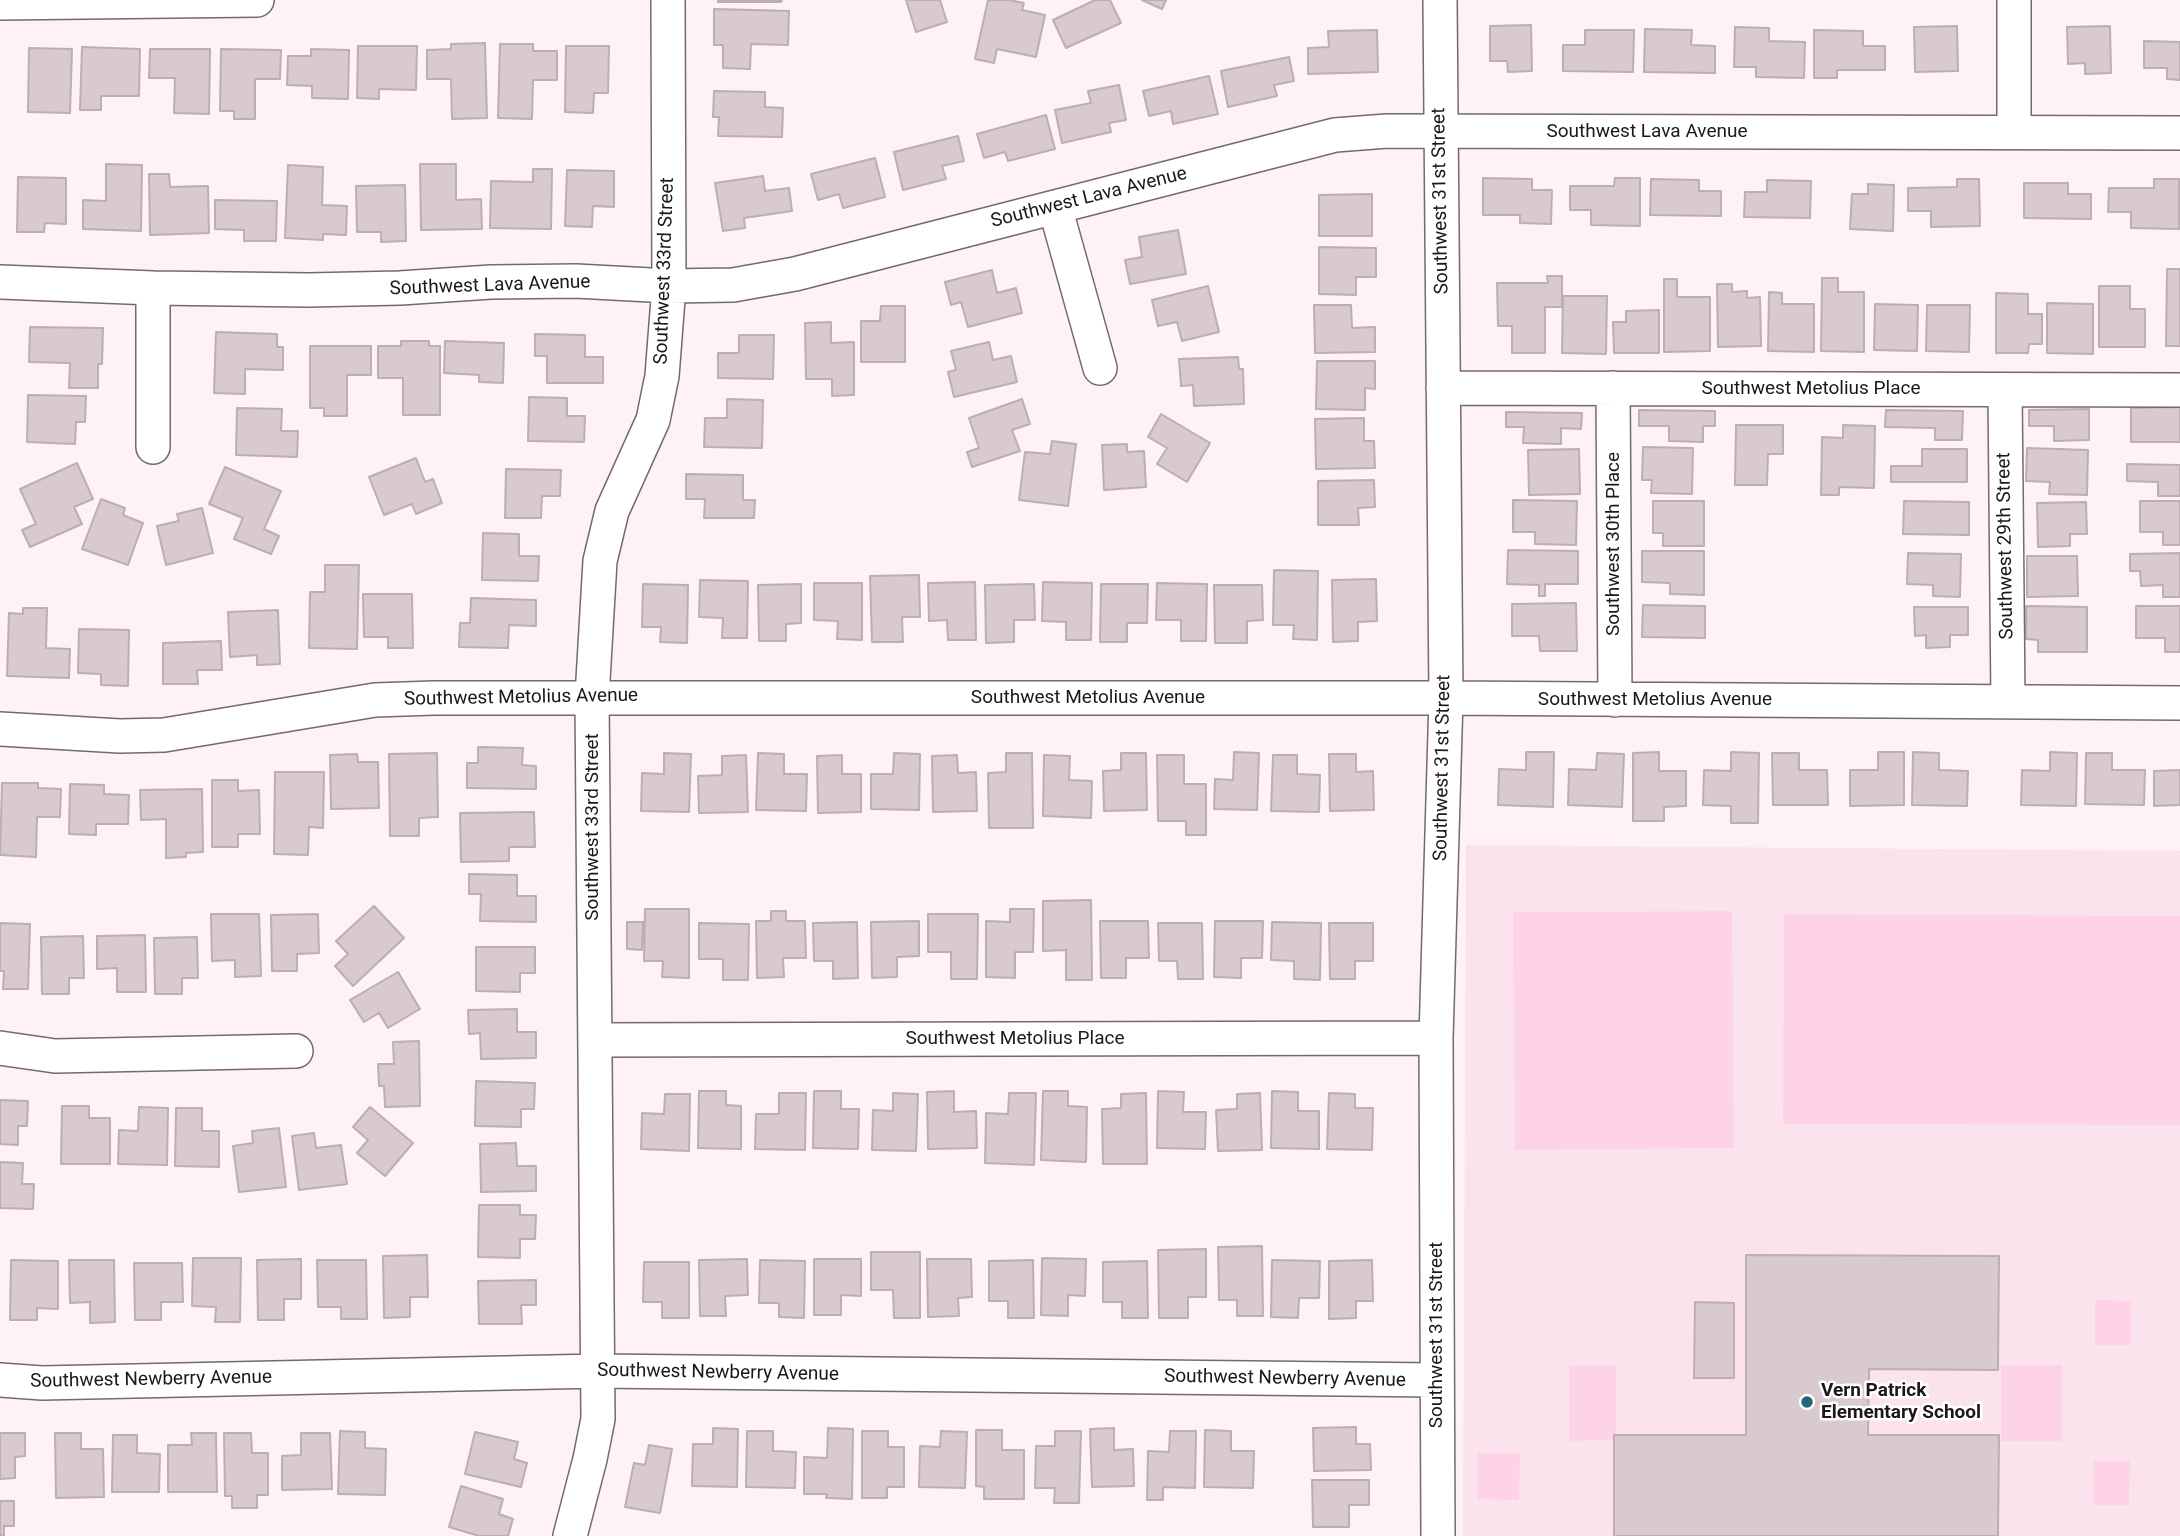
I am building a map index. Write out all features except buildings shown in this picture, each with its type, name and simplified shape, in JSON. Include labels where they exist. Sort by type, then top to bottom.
[{"type":"street","points":[[0,3],[257,0]]},
{"type":"street","name":"Southwest 33rd Street","points":[[570,1536],[597,1419],[592,697],[600,561],[612,511],[653,420],[662,376],[669,286],[668,0]]},
{"type":"street","name":"Southwest 31st Street","points":[[1438,1536],[1436,1038],[1446,698],[1440,0]]},
{"type":"street","points":[[2014,0],[2014,132]]},
{"type":"street","name":"Southwest Lava Avenue","points":[[0,282],[309,290],[564,281],[669,286],[733,285],[795,274],[1335,135],[1387,131],[2180,133]]},
{"type":"street","points":[[1055,207],[1100,368]]},
{"type":"street","points":[[153,288],[153,447]]},
{"type":"street","name":"Southwest Metolius Place","points":[[1443,387],[2180,390]]},
{"type":"street","name":"Southwest 30th Place","points":[[1613,388],[1615,701]]},
{"type":"street","name":"Southwest 29th Street","points":[[2005,390],[2008,702]]},
{"type":"street","name":"Southwest Metolius Avenue","points":[[0,729],[120,736],[164,735],[375,700],[592,697],[1446,698],[2180,703]]},
{"type":"street","name":"Southwest Metolius Place","points":[[594,1040],[1436,1038]]},
{"type":"street","points":[[0,1048],[55,1056],[296,1051]]},
{"type":"street","name":"Southwest Newberry Avenue","points":[[0,1380],[56,1382],[598,1371],[1436,1381]]},
{"type":"shaded area","points":[[1466,845],[2180,851],[2180,1536],[1463,1536]]},
{"type":"shaded area","points":[[1732,911],[1734,1148],[1515,1150],[1513,912]]},
{"type":"shaded area","points":[[1784,914],[2180,916],[2180,1125],[1783,1124]]},
{"type":"shaded area","points":[[2095,1300],[2131,1301],[2131,1345],[2095,1345]]},
{"type":"shaded area","points":[[2001,1365],[2062,1365],[2062,1441],[2001,1441]]},
{"type":"shaded area","points":[[1569,1366],[1616,1366],[1616,1440],[1569,1441]]},
{"type":"shaded area","points":[[1478,1453],[1520,1454],[1519,1500],[1478,1499]]},
{"type":"shaded area","points":[[2094,1461],[2130,1461],[2129,1505],[2093,1505]]},
{"type":"place","name":"Vern Patrick Elementary School","points":[[1807,1402]]}]
